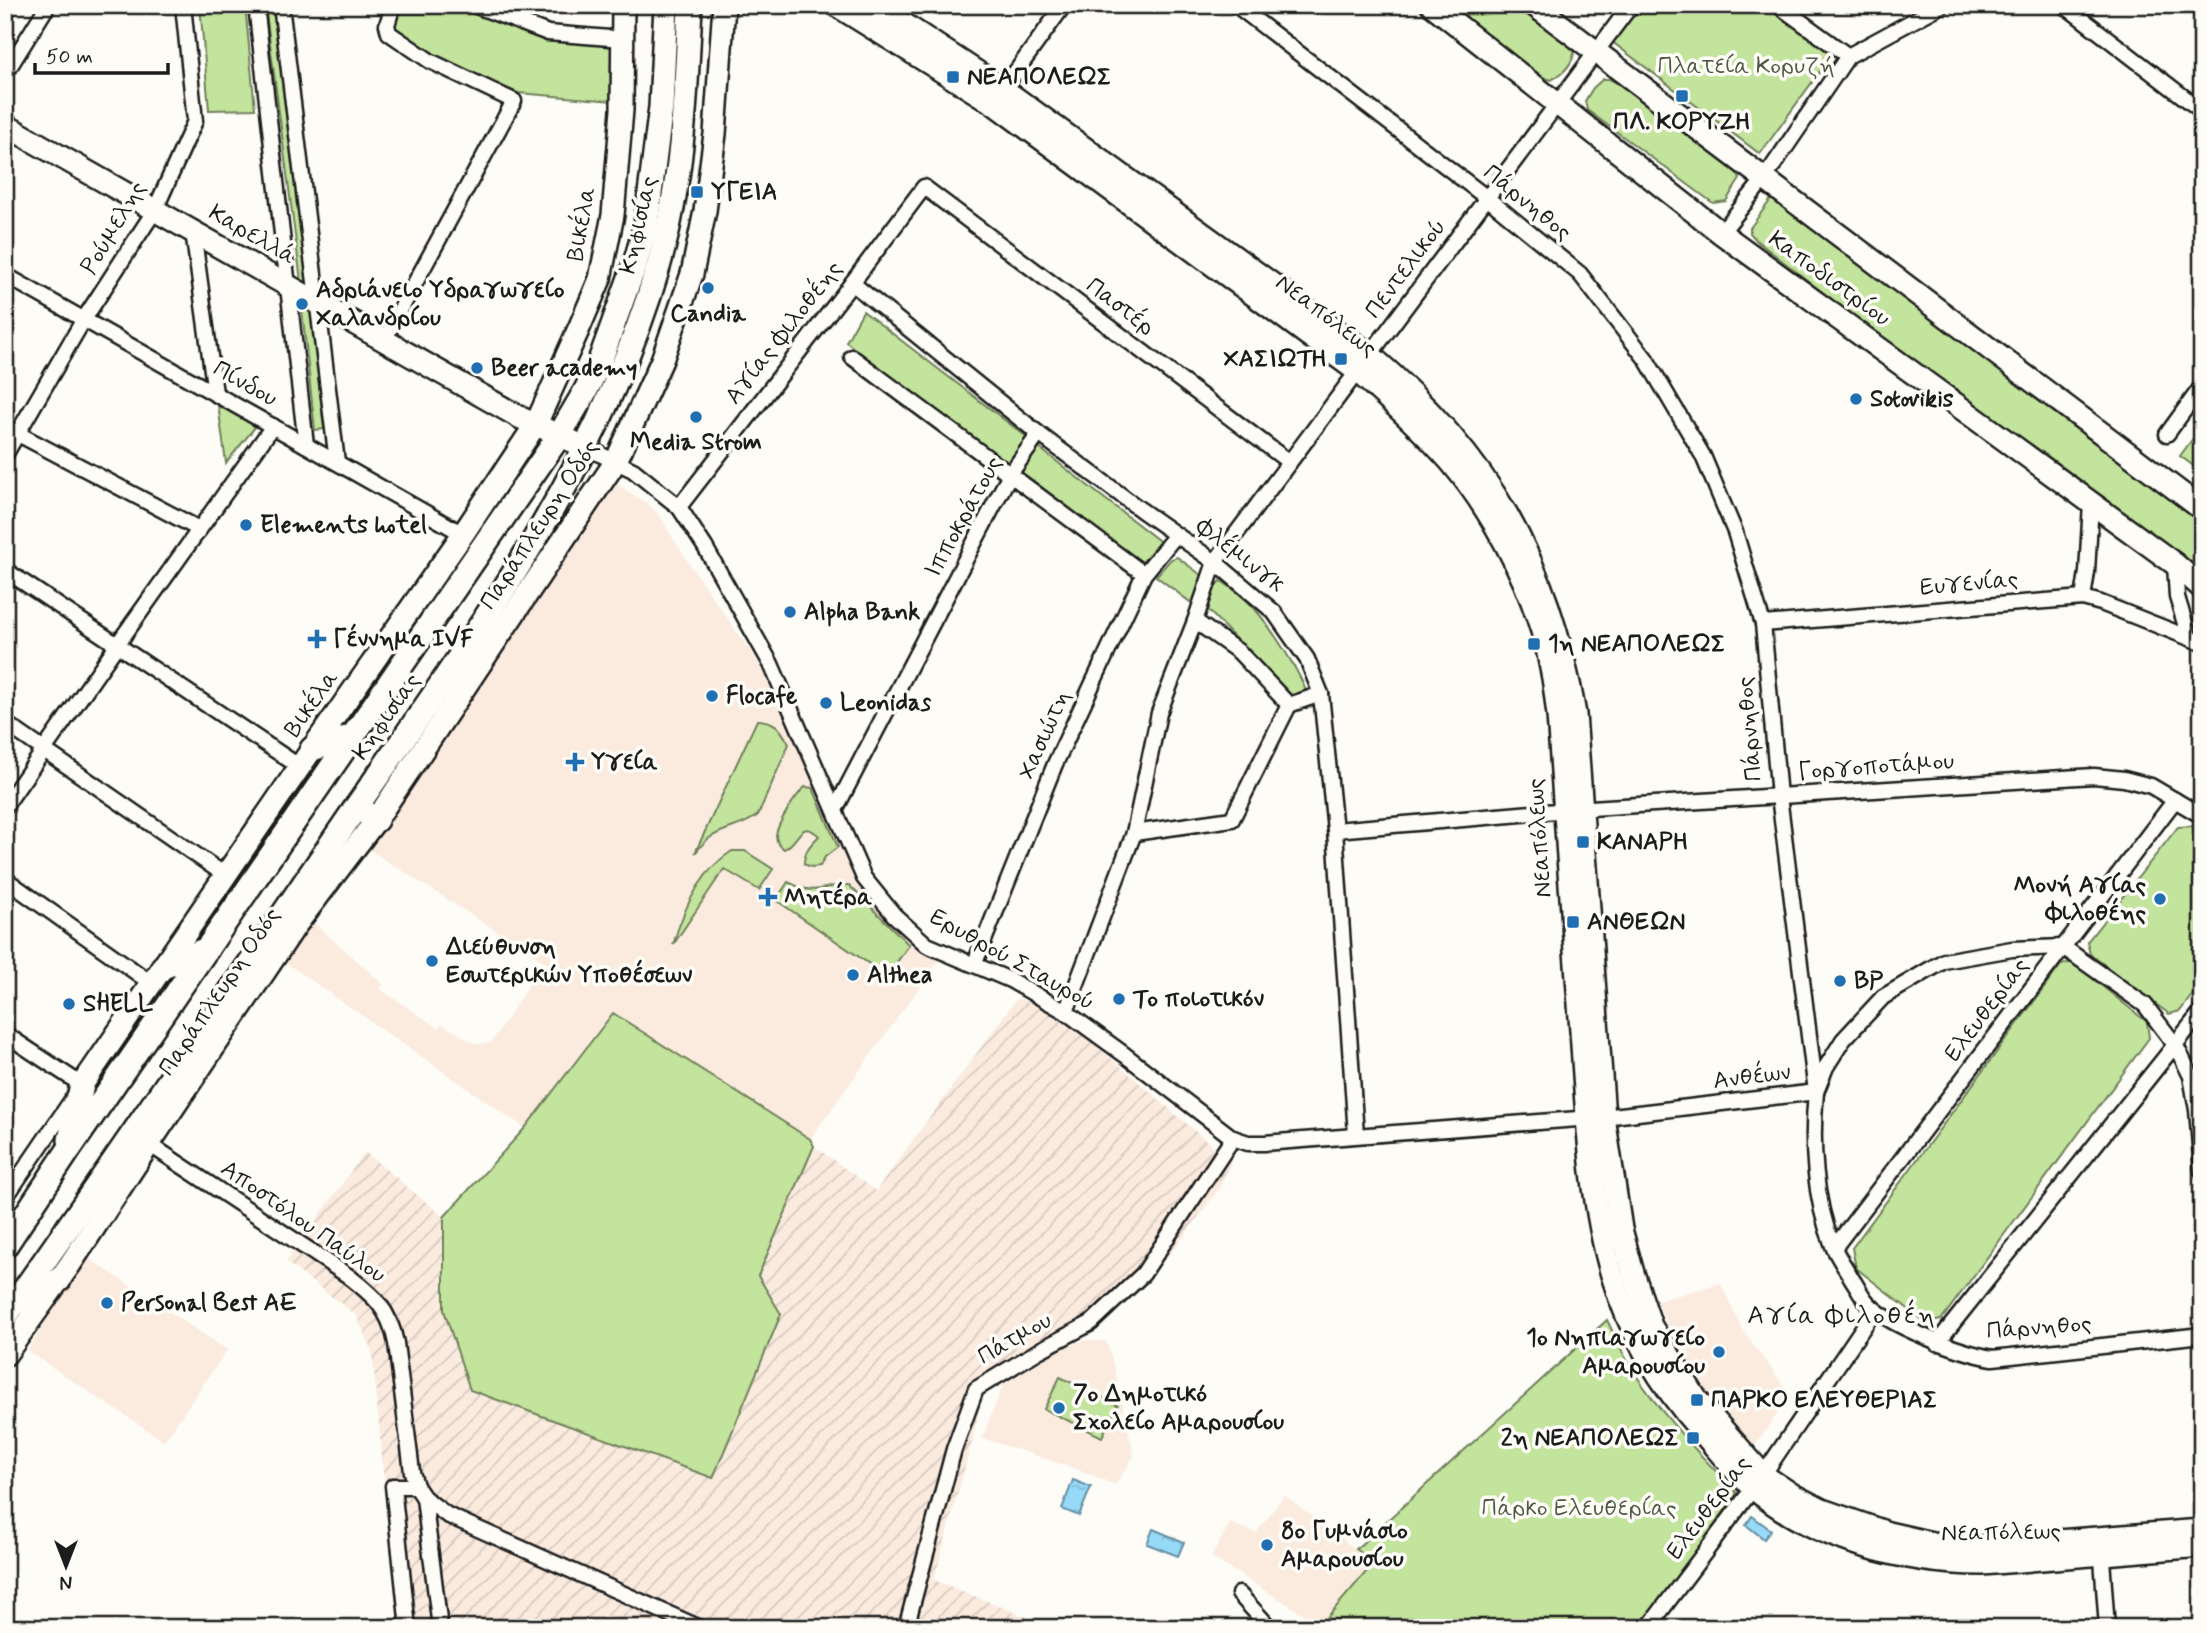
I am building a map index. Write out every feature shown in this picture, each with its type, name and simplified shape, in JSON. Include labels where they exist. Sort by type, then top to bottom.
[{"type":"main road","name":"Κηφισίας","points":[[5,1246],[559,436],[586,390],[600,361],[646,226],[661,107],[666,5]]},
{"type":"main road","name":"Κηφισίας","points":[[10,1311],[466,649],[555,505],[625,360],[658,270],[667,232],[684,119],[690,5]]},
{"type":"main road","points":[[306,758],[353,736]]},
{"type":"main road","points":[[357,806],[376,820]]},
{"type":"main road","points":[[157,975],[206,949]]},
{"type":"main road","points":[[68,1151],[82,1085]]},
{"type":"main road","points":[[10,1311],[59,1280]]},
{"type":"street","points":[[5,74],[48,5]]},
{"type":"street","name":"Ρούμελης","points":[[5,455],[12,430],[155,210],[195,121],[183,5]]},
{"type":"street","points":[[256,5],[306,445]]},
{"type":"street","points":[[281,5],[337,462]]},
{"type":"street","points":[[384,340],[514,101],[430,61],[388,33],[387,25],[393,5]]},
{"type":"street","points":[[474,5],[548,33],[622,39]]},
{"type":"street","name":"Βικέλα","points":[[5,1198],[536,424],[600,279],[613,215],[622,110],[623,5]]},
{"type":"street","name":"Παράπλευρη Οδός","points":[[5,1355],[59,1280],[296,925],[376,820],[616,461],[662,360],[692,275],[705,211],[715,134],[724,5]]},
{"type":"street","name":"Νεαπόλεως","points":[[836,5],[998,96]]},
{"type":"street","name":"Νεαπόλεως","points":[[875,5],[1363,363],[1422,402],[1468,455],[1495,494],[1529,556],[1555,622],[1575,714],[1572,810],[1596,1117],[1601,1230],[1613,1276],[1633,1333],[1652,1368],[1682,1411],[1759,1482],[1785,1511],[1816,1527],[1884,1551],[1931,1561],[1982,1563],[2202,1530]]},
{"type":"street","points":[[998,96],[1063,5]]},
{"type":"street","name":"Πάρνηθος","points":[[1236,5],[1487,198],[1580,275],[1646,359],[1703,456],[1735,531],[1763,624],[1779,796],[1816,1092],[1814,1135],[1817,1176],[1834,1248],[1866,1301],[1875,1310],[1937,1343],[1973,1355],[1993,1358],[2202,1335]]},
{"type":"street","name":"Καποδιστρίου","points":[[1432,5],[1721,233],[2175,564],[2202,588]]},
{"type":"street","name":"Καποδιστρίου","points":[[1534,5],[2202,509]]},
{"type":"street","name":"Πεντελικού","points":[[1066,1012],[1134,833],[1159,713],[1195,621],[1214,562],[1631,5]]},
{"type":"street","points":[[1778,5],[1847,57]]},
{"type":"street","points":[[1721,233],[1764,179],[1847,57],[1942,5]]},
{"type":"street","points":[[2064,5],[2202,111]]},
{"type":"street","name":"Καρελλά","points":[[5,125],[521,418],[585,447]]},
{"type":"street","name":"Αγίας Φιλοθέης","points":[[679,507],[924,187]]},
{"type":"street","name":"Παστέρ","points":[[924,187],[1289,462]]},
{"type":"street","points":[[193,231],[215,393]]},
{"type":"street","name":"Πίνδου","points":[[5,275],[463,534]]},
{"type":"street","name":"Φλέμινγκ","points":[[852,283],[1039,434],[1214,562],[1274,612],[1307,659],[1321,694],[1335,830],[1356,1135]]},
{"type":"street","points":[[852,357],[1144,574]]},
{"type":"street","points":[[2167,434],[2202,386]]},
{"type":"street","points":[[5,806],[273,426]]},
{"type":"street","points":[[12,430],[199,529]]},
{"type":"street","name":"Ιπποκράτους","points":[[835,810],[1010,474],[1039,434]]},
{"type":"street","name":"Ερυθρού Σταυρού","points":[[585,447],[633,470],[679,507],[705,547],[771,664],[864,878],[885,905],[928,945],[1010,980],[1066,1012],[1233,1138]]},
{"type":"street","points":[[2091,503],[2083,598],[2195,640]]},
{"type":"street","name":"Χασιώτη","points":[[975,964],[1055,764],[1144,574],[1176,535]]},
{"type":"street","points":[[2175,564],[2177,597],[2195,640]]},
{"type":"street","points":[[5,570],[117,645],[306,758]]},
{"type":"street","name":"Ευγενίας","points":[[1763,624],[2083,598]]},
{"type":"street","points":[[1195,621],[1239,652],[1289,705]]},
{"type":"street","points":[[1134,833],[1232,819],[1289,705],[1321,694]]},
{"type":"street","points":[[5,723],[225,875]]},
{"type":"street","name":"Γοργοποτάμου","points":[[1335,830],[1572,810],[2094,776],[2124,779],[2151,786],[2202,816]]},
{"type":"street","name":"Ελευθερίας","points":[[1834,1248],[2175,800]]},
{"type":"street","points":[[5,879],[157,975]]},
{"type":"street","points":[[2063,947],[2145,1004],[2176,1046],[2191,1076],[2202,1171]]},
{"type":"street","name":"Ανθέων","points":[[1233,1138],[1248,1143],[1264,1143],[1596,1117],[1816,1092],[1826,1067],[1843,1040],[1883,997],[1944,961],[2012,949],[2063,947]]},
{"type":"street","points":[[1937,1343],[2202,1011]]},
{"type":"street","points":[[5,1034],[57,1071],[82,1085]]},
{"type":"street","name":"Πάτμου","points":[[906,1628],[954,1449],[975,1389],[1091,1323],[1143,1274],[1233,1138]]},
{"type":"street","name":"Αποστόλου Παύλου","points":[[149,1144],[347,1275],[372,1295],[386,1312],[396,1343],[412,1472],[420,1492],[440,1628]]},
{"type":"street","name":"Ελευθερίας","points":[[1648,1628],[1759,1482],[1875,1310]]},
{"type":"street","points":[[408,1628],[393,1486],[420,1492],[447,1515],[700,1628]]},
{"type":"street","name":"Νεαπόλεως","points":[[2101,1547],[2202,1546]]},
{"type":"street","points":[[2101,1547],[2107,1628]]},
{"type":"street","points":[[1239,1594],[1270,1628]]},
{"type":"shaded area","name":"Υγεία","points":[[612,481],[648,504],[658,514],[768,677],[792,721],[859,885],[903,930],[942,956],[810,1139],[613,1013],[525,1128],[286,963],[302,931],[311,920],[383,984],[380,988],[383,991],[438,1028],[442,1024],[476,1044],[491,1043],[540,968],[544,969],[548,964],[365,847]]},
{"type":"shaded area","points":[[1017,998],[1062,1016],[1231,1162],[1219,1189],[1175,1248],[1135,1293],[1089,1325],[984,1386],[972,1442],[934,1580],[1054,1628],[398,1628],[372,1351],[356,1315],[286,1262],[365,1152],[444,1217],[444,1310],[758,1276],[814,1146],[876,1191]]},
{"type":"shaded area","name":"Personal Best AE","points":[[87,1257],[227,1350],[164,1441],[27,1351]]},
{"type":"shaded area","name":"1ο Νηπιαγωγείο Αμαρουσίου","points":[[1721,1283],[1743,1331],[1791,1395],[1754,1447],[1712,1402],[1686,1368],[1657,1301]]},
{"type":"shaded area","name":"7ο Δημοτικό Σχολείο Αμαρουσίου","points":[[1085,1340],[1106,1341],[1134,1456],[1115,1485],[1079,1470],[982,1438],[1006,1378],[1044,1355]]},
{"type":"shaded area","points":[[1284,1495],[1374,1563],[1321,1625],[1211,1557],[1230,1523],[1256,1533]]},
{"type":"green space","points":[[200,5],[245,5],[255,109],[209,110]]},
{"type":"green space","points":[[265,5],[275,5],[312,288],[301,281]]},
{"type":"green space","points":[[400,5],[453,5],[547,40],[613,45],[613,101],[518,93],[432,56],[395,29]]},
{"type":"green space","points":[[1449,5],[1520,5],[1575,49],[1570,64],[1551,80],[1540,76]]},
{"type":"green space","name":"Πλατεία Κορυζή","points":[[1640,5],[1766,5],[1834,52],[1760,154],[1611,41]]},
{"type":"green space","points":[[1603,79],[1621,85],[1735,169],[1740,179],[1726,201],[1713,203],[1587,110],[1585,101]]},
{"type":"green space","points":[[1778,197],[2202,520],[2202,579],[1902,354],[1758,242],[1750,233],[1750,228],[1772,198]]},
{"type":"green space","points":[[311,309],[324,429],[315,430],[302,310]]},
{"type":"green space","points":[[863,311],[1028,438],[1007,465],[846,342]]},
{"type":"green space","points":[[217,397],[260,421],[226,463]]},
{"type":"green space","points":[[2202,426],[2202,472],[2180,456]]},
{"type":"green space","points":[[1038,447],[1167,547],[1149,568],[1020,471]]},
{"type":"green space","points":[[1177,557],[1204,577],[1194,605],[1156,576],[1171,559]]},
{"type":"green space","points":[[1221,581],[1247,601],[1269,628],[1304,685],[1308,706],[1300,707],[1209,611],[1211,594]]},
{"type":"green space","points":[[757,720],[777,726],[789,744],[758,815],[711,837],[695,853]]},
{"type":"green space","points":[[805,787],[813,788],[838,847],[825,857],[820,866],[811,867],[804,864],[808,848],[819,836],[813,831],[804,830],[784,849],[776,837],[783,817]]},
{"type":"green space","points":[[2195,826],[2202,832],[2202,982],[2180,1011],[2169,1014],[2090,954],[2087,942],[2178,827]]},
{"type":"green space","points":[[732,851],[745,851],[773,869],[759,890],[724,869],[673,945],[694,892],[711,869]]},
{"type":"green space","points":[[788,882],[814,890],[849,885],[909,945],[887,976],[776,900]]},
{"type":"green space","points":[[2072,962],[2147,1022],[2149,1038],[1941,1320],[1926,1323],[1856,1268],[1852,1248],[2061,965]]},
{"type":"green space","points":[[613,1013],[810,1139],[814,1146],[758,1276],[781,1314],[713,1478],[470,1390],[444,1310],[444,1217],[525,1128]]},
{"type":"green space","name":"Πάρκο Ελευθερίας","points":[[1607,1320],[1628,1363],[1655,1402],[1737,1493],[1643,1628],[1318,1628],[1374,1563],[1356,1549]]},
{"type":"green space","points":[[1060,1377],[1118,1405],[1102,1437],[1044,1409]]},
{"type":"water","points":[[1073,1480],[1091,1487],[1079,1516],[1062,1509]]},
{"type":"water","points":[[1752,1516],[1771,1530],[1764,1539],[1746,1525]]},
{"type":"water","points":[[1153,1529],[1184,1542],[1178,1556],[1147,1544]]},
{"type":"place","name":"ΝΕΑΠΟΛΕΩΣ","points":[[953,77]]},
{"type":"place","name":"ΠΛ. ΚΟΡΥΖΗ","points":[[1682,96]]},
{"type":"place","name":"ΥΓΕΙΑ","points":[[697,192]]},
{"type":"place","name":"Candia","points":[[708,288]]},
{"type":"place","name":"Αδριάνειο Υδραγωγείο Χαλανδρίου","points":[[302,304]]},
{"type":"place","name":"ΧΑΣΙΩΤΗ","points":[[1341,359]]},
{"type":"place","name":"Beer academy","points":[[477,368]]},
{"type":"place","name":"Sotovikis","points":[[1856,399]]},
{"type":"place","name":"Media Strom","points":[[696,417]]},
{"type":"place","name":"Elements hotel","points":[[246,525]]},
{"type":"place","name":"Alpha Bank","points":[[790,612]]},
{"type":"place","name":"Γέννημα IVF","points":[[317,639]]},
{"type":"place","name":"1η ΝΕΑΠΟΛΕΩΣ","points":[[1534,644]]},
{"type":"place","name":"Flocafe","points":[[712,696]]},
{"type":"place","name":"Leonidas","points":[[826,703]]},
{"type":"place","name":"Υγεία","points":[[575,762]]},
{"type":"place","name":"ΚΑΝΑΡΗ","points":[[1583,842]]},
{"type":"place","name":"Μητέρα","points":[[768,897]]},
{"type":"place","name":"Μονή Αγίας Φιλοθέης","points":[[2160,899]]},
{"type":"place","name":"ΑΝΘΕΩΝ","points":[[1573,922]]},
{"type":"place","name":"Διεύθυνση Εσωτερικών Υποθέσεων","points":[[432,961]]},
{"type":"place","name":"Althea","points":[[853,975]]},
{"type":"place","name":"BP","points":[[1840,981]]},
{"type":"place","name":"Το ποιοτικόν","points":[[1119,999]]},
{"type":"place","name":"SHELL","points":[[69,1004]]},
{"type":"place","name":"Personal Best AE","points":[[107,1303]]},
{"type":"place","name":"1ο Νηπιαγωγείο Αμαρουσίου","points":[[1719,1352]]},
{"type":"place","name":"ΠΑΡΚΟ ΕΛΕΥΘΕΡΙΑΣ","points":[[1697,1400]]},
{"type":"place","name":"7ο Δημοτικό Σχολείο Αμαρουσίου","points":[[1059,1408]]},
{"type":"place","name":"2η ΝΕΑΠΟΛΕΩΣ","points":[[1693,1438]]},
{"type":"place","name":"8ο Γυμνάσιο Αμαρουσίου","points":[[1267,1545]]},
{"type":"district","name":"Αγία Φιλοθέη","points":[[1842,1316]]}]
